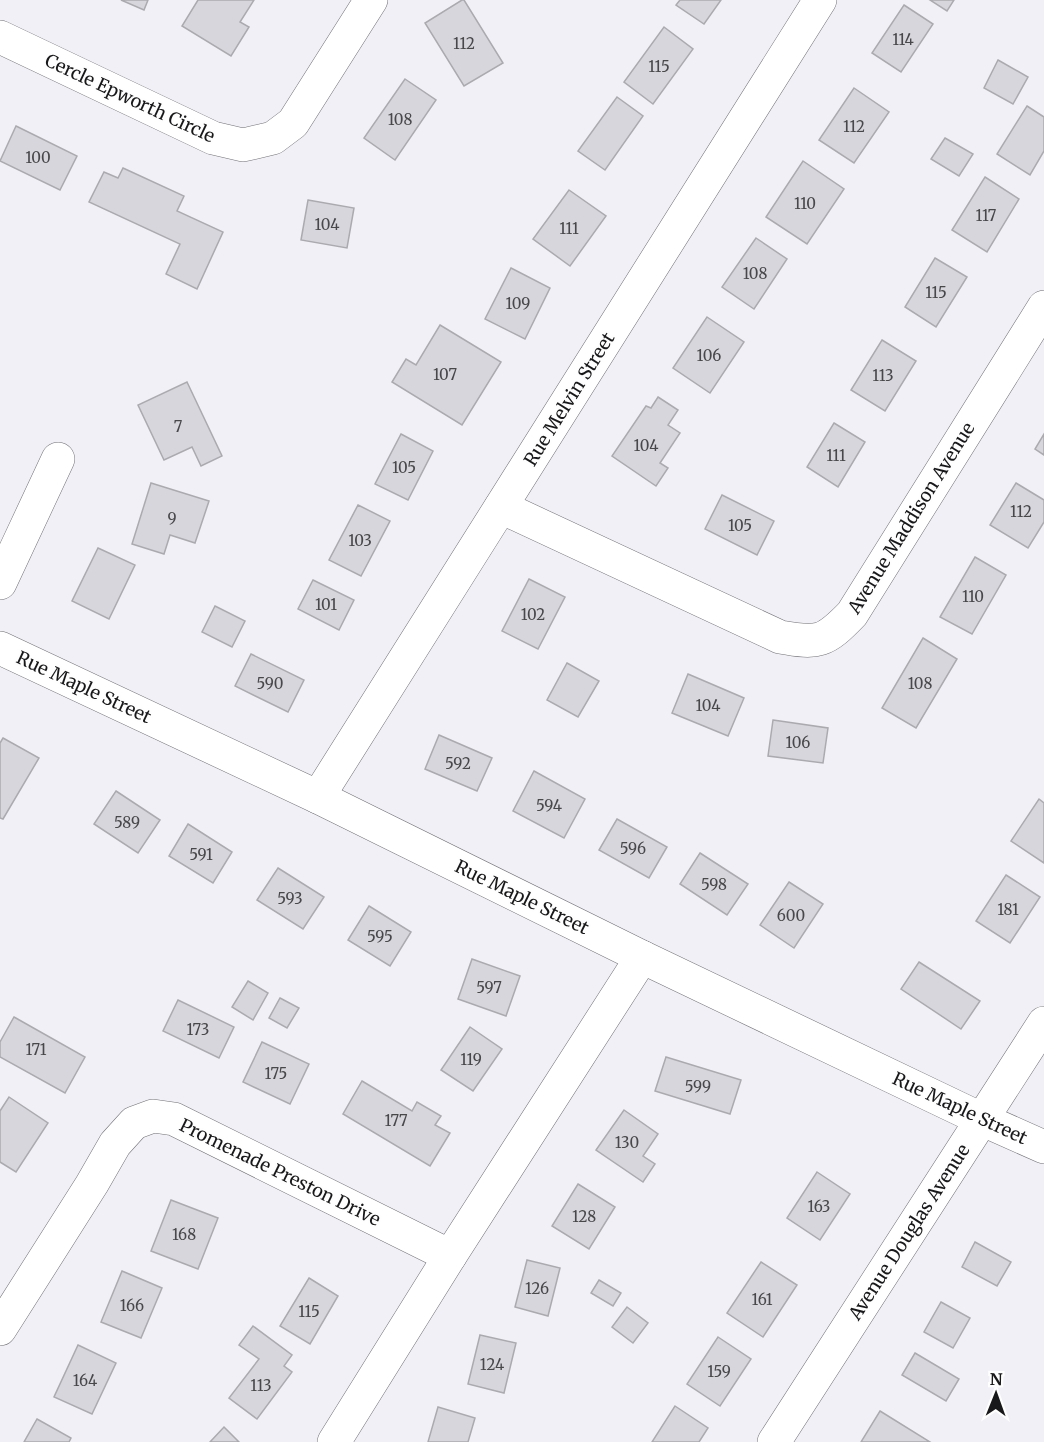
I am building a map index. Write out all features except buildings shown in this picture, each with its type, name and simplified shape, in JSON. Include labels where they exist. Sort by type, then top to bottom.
[{"type":"street","name":"Cercle Epworth Circle","points":[[0,37],[213,138],[243,145],[273,138],[293,123],[371,0]]},
{"type":"street","name":"Rue Melvin Street","points":[[318,797],[820,0]]},
{"type":"street","name":"Avenue Maddison Avenue","points":[[501,507],[780,637],[808,642],[833,634],[852,614],[1044,307]]},
{"type":"street","points":[[0,583],[58,459]]},
{"type":"street","name":"Rue Maple Street","points":[[0,648],[318,797],[642,957],[1044,1147]]},
{"type":"street","points":[[334,1442],[642,957]]},
{"type":"street","name":"Avenue Douglas Avenue","points":[[774,1442],[1044,1023]]},
{"type":"street","name":"Promenade Preston Drive","points":[[0,1329],[115,1144],[134,1123],[153,1116],[174,1119],[450,1256]]}]
